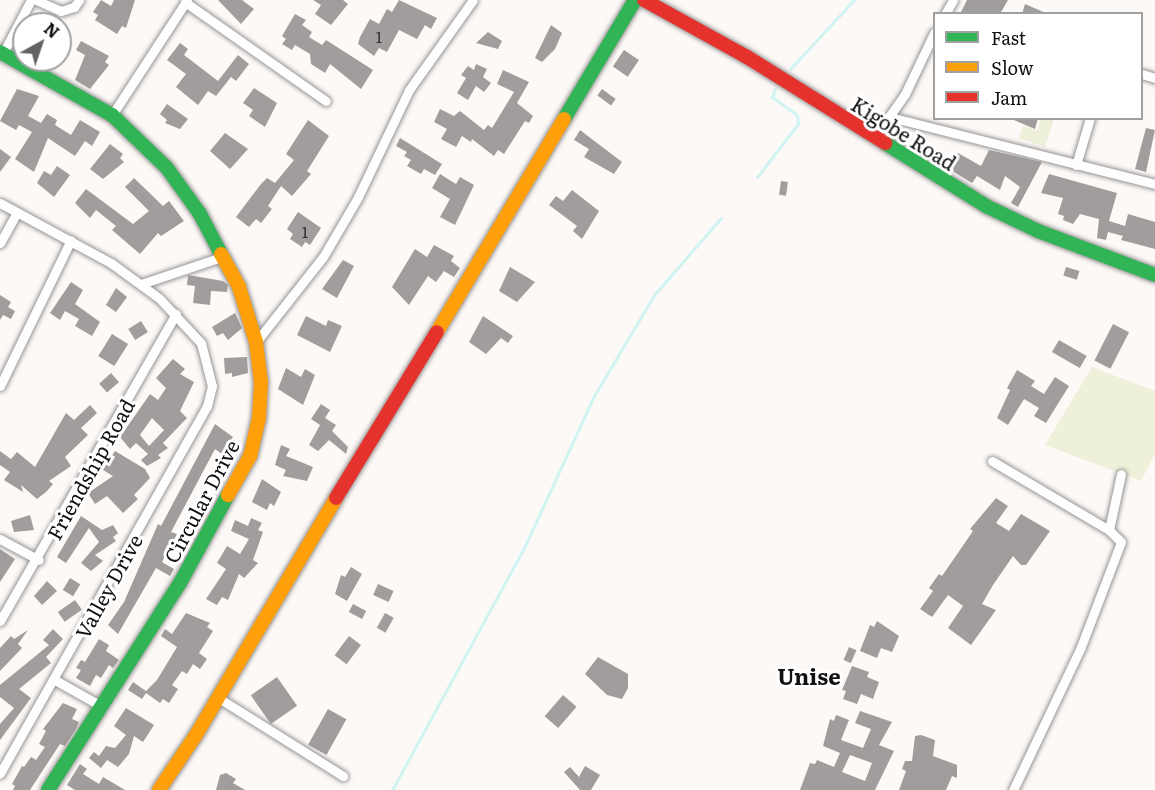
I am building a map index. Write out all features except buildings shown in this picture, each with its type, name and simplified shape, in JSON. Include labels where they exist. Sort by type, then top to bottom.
[{"type":"street","points":[[1,52],[31,0]]},
{"type":"street","points":[[36,0],[61,11],[74,8],[79,0]]},
{"type":"street","points":[[256,342],[322,257],[358,197],[409,90],[473,0]]},
{"type":"street","points":[[159,790],[635,0]]},
{"type":"street","name":"Kigobe Road","points":[[644,0],[747,57],[874,138],[996,211],[1155,275]]},
{"type":"street","points":[[112,115],[186,1],[326,101]]},
{"type":"street","points":[[874,138],[890,117],[933,35]]},
{"type":"street","name":"Circular Drive","points":[[1,52],[112,115],[167,168],[200,214],[224,256],[249,313],[256,342],[260,418],[250,456],[186,572],[103,707],[48,790]]},
{"type":"street","points":[[890,117],[1155,184]]},
{"type":"street","points":[[1076,165],[1089,120]]},
{"type":"street","points":[[0,203],[70,240],[141,284],[177,314]]},
{"type":"street","points":[[0,243],[17,212]]},
{"type":"street","points":[[0,386],[70,240]]},
{"type":"street","points":[[141,284],[224,256]]},
{"type":"street","name":"Valley Drive","points":[[0,774],[55,680],[211,395],[206,352],[177,314]]},
{"type":"street","name":"Friendship Road","points":[[0,621],[39,560],[177,314]]},
{"type":"street","points":[[992,461],[1109,530],[1121,542],[1115,563],[1081,647],[1014,790]]},
{"type":"street","points":[[1109,530],[1121,474]]},
{"type":"street","points":[[0,539],[39,560]]},
{"type":"street","points":[[55,680],[103,707]]},
{"type":"street","points":[[217,697],[343,776]]},
{"type":"green space","points":[[1040,120],[1054,120],[1045,147],[1019,138],[1023,126],[1037,130]]},
{"type":"green space","points":[[1092,367],[1155,391],[1155,453],[1141,481],[1045,445]]},
{"type":"waterway","points":[[790,69],[854,0]]},
{"type":"waterway","points":[[757,177],[798,124],[797,115],[772,97],[775,89]]},
{"type":"waterway","points":[[392,790],[524,548],[594,396],[654,295],[721,218]]},
{"type":"traffic: fast","points":[[564,119],[635,0]]},
{"type":"traffic: fast","points":[[0,52],[112,115],[167,168],[200,214],[221,254]]},
{"type":"traffic: fast","points":[[885,143],[988,207],[1038,231],[1155,275]]},
{"type":"traffic: fast","points":[[48,790],[180,583],[228,495]]},
{"type":"traffic: slow","points":[[437,332],[564,119]]},
{"type":"traffic: slow","points":[[221,254],[239,287],[256,342],[261,381],[259,418],[250,456],[228,495]]},
{"type":"traffic: slow","points":[[159,790],[196,735],[336,498]]},
{"type":"traffic: jam","points":[[644,0],[747,57],[885,143]]},
{"type":"traffic: jam","points":[[336,498],[437,332]]},
{"type":"district","name":"Unise","points":[[809,676]]}]
